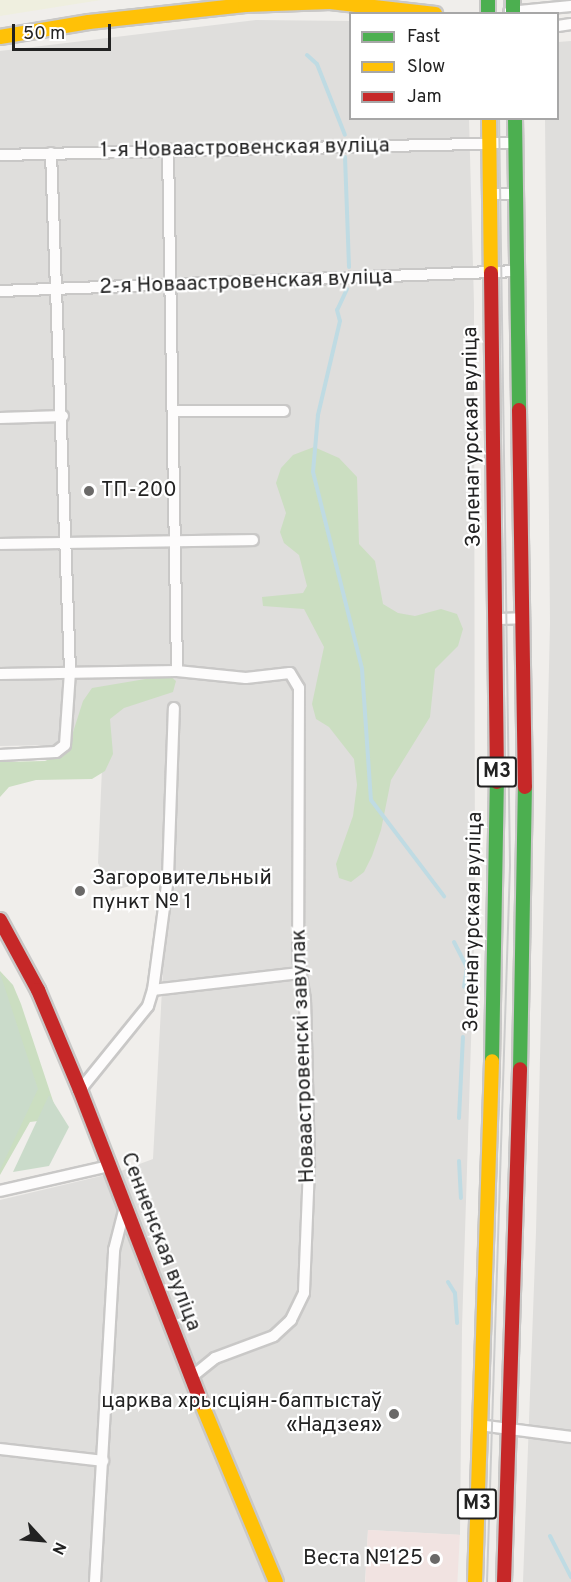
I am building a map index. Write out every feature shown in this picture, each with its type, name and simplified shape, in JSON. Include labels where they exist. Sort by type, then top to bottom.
[{"type":"main road","points":[[0,37],[89,22],[245,5],[330,2],[418,12]]},
{"type":"main road","name":"Зеленагурская вуліца","points":[[475,1582],[497,903],[497,619],[488,194],[489,120]]},
{"type":"main road","name":"М3","points":[[504,1582],[526,866],[515,120]]},
{"type":"main road","name":"Сенненская вуліца","points":[[0,920],[38,990],[80,1090],[190,1378],[276,1582]]},
{"type":"street","points":[[511,9],[571,6]]},
{"type":"street","name":"1-я Новаастровенская вуліца","points":[[0,155],[515,142]]},
{"type":"street","points":[[0,674],[70,671],[177,671],[177,538],[168,286],[168,149]]},
{"type":"street","points":[[0,755],[56,752],[65,745],[70,671],[63,416],[51,153]]},
{"type":"street","points":[[488,194],[517,194]]},
{"type":"street","name":"2-я Новаастровенская вуліца","points":[[0,291],[58,291],[519,271]]},
{"type":"street","points":[[173,411],[284,411]]},
{"type":"street","points":[[0,418],[63,416]]},
{"type":"street","points":[[0,544],[177,538],[253,540]]},
{"type":"street","points":[[497,619],[524,618]]},
{"type":"street","name":"Новаастровенскі завулак","points":[[177,671],[246,678],[290,673],[299,688],[301,973],[309,1167],[304,1293],[291,1320],[274,1336],[215,1358],[190,1378]]},
{"type":"street","points":[[80,1090],[148,1006],[153,990],[168,877],[174,708]]},
{"type":"street","points":[[153,990],[301,973]]},
{"type":"street","points":[[0,1191],[109,1166]]},
{"type":"street","points":[[95,1582],[114,1250],[125,1207]]},
{"type":"street","points":[[479,1425],[571,1437]]},
{"type":"street","points":[[0,1449],[103,1461]]},
{"type":"shaded area","points":[[256,20],[349,21],[349,120],[469,120],[474,303],[475,915],[462,1328],[460,1535],[368,1530],[365,1582],[0,1582],[0,1200],[118,1172],[153,1159],[168,876],[111,891],[98,863],[103,744],[0,746],[0,51]]},
{"type":"shaded area","points":[[571,41],[571,1582],[523,1582],[536,1232],[550,623],[545,120],[559,120],[559,42]]},
{"type":"shaded area","points":[[368,1530],[460,1535],[457,1582],[365,1582]]},
{"type":"green space","points":[[0,0],[101,0],[0,16]]},
{"type":"green space","points":[[314,447],[339,458],[357,477],[359,544],[375,561],[383,604],[398,613],[415,616],[441,609],[457,614],[463,629],[458,646],[435,669],[430,717],[391,780],[381,830],[372,856],[364,872],[351,882],[339,878],[336,864],[353,816],[357,785],[354,759],[329,727],[316,719],[312,704],[324,647],[304,609],[263,606],[262,597],[303,593],[307,586],[299,555],[284,543],[280,532],[286,513],[276,483],[281,468],[293,455]]},
{"type":"green space","points":[[169,675],[176,681],[173,692],[124,708],[110,719],[113,754],[105,771],[92,779],[36,780],[9,787],[0,797],[0,762],[45,761],[67,751],[83,701],[92,688]]},
{"type":"green space","points":[[0,971],[13,985],[21,1004],[55,1107],[38,1121],[30,1122],[0,1175]]},
{"type":"green space","points":[[0,973],[38,1089],[0,1170]]},
{"type":"green space","points":[[49,1095],[69,1127],[49,1166],[13,1172]]},
{"type":"waterway","points":[[307,55],[317,64],[345,135]]},
{"type":"waterway","points":[[345,157],[349,267]]},
{"type":"waterway","points":[[347,289],[337,310],[340,321],[318,415],[313,472],[362,669],[371,800],[444,896]]},
{"type":"waterway","points":[[454,942],[467,968],[464,987]]},
{"type":"waterway","points":[[459,1118],[463,1037]]},
{"type":"waterway","points":[[459,1161],[461,1198]]},
{"type":"waterway","points":[[448,1282],[455,1293],[457,1323]]},
{"type":"waterway","points":[[550,1536],[571,1577]]},
{"type":"tram line","points":[[504,0],[504,12]]},
{"type":"tram line","points":[[487,1582],[510,865],[499,120]]},
{"type":"traffic: fast","points":[[488,0],[488,12]]},
{"type":"traffic: fast","points":[[513,0],[513,12]]},
{"type":"traffic: fast","points":[[515,120],[519,410]]},
{"type":"traffic: fast","points":[[492,1061],[497,782]]},
{"type":"traffic: fast","points":[[520,1069],[525,787]]},
{"type":"traffic: slow","points":[[0,37],[89,22],[245,5],[330,2],[418,12]]},
{"type":"traffic: slow","points":[[489,120],[491,273]]},
{"type":"traffic: slow","points":[[475,1582],[492,1061]]},
{"type":"traffic: slow","points":[[201,1402],[276,1582]]},
{"type":"traffic: jam","points":[[491,273],[497,782]]},
{"type":"traffic: jam","points":[[519,410],[525,787]]},
{"type":"traffic: jam","points":[[0,920],[38,990],[80,1090],[201,1402]]},
{"type":"traffic: jam","points":[[504,1582],[520,1069]]},
{"type":"place","name":"ТП-200","points":[[89,491]]},
{"type":"place","name":"Загоровительный пункт № 1","points":[[80,891]]},
{"type":"place","name":"царква хрысціян-баптыстаў «Надзея»","points":[[394,1414]]},
{"type":"place","name":"Веста №125","points":[[435,1559]]}]
